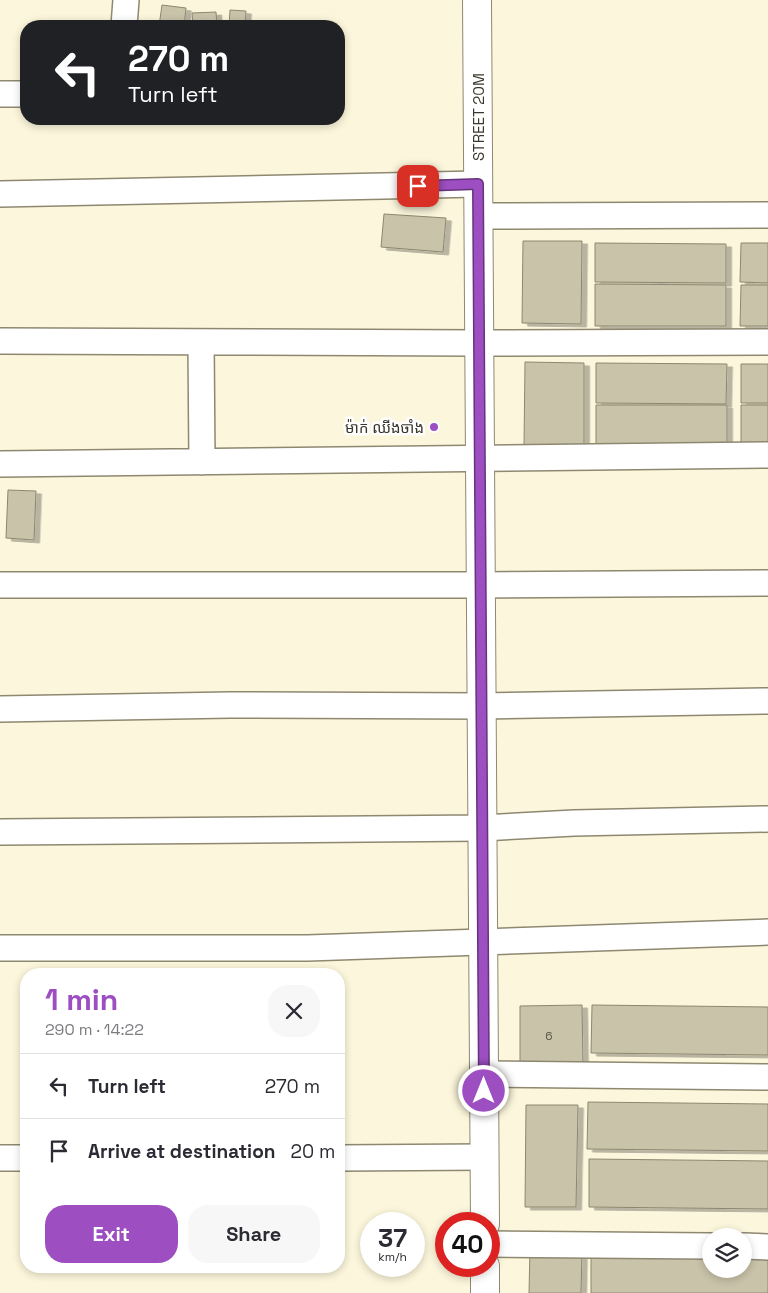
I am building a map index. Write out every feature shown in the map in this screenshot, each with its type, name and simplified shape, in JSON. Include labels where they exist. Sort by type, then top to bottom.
[{"type":"street","points":[[124,20],[126,0]]},
{"type":"street","name":"STREET 20M","points":[[477,0],[485,1212]]},
{"type":"street","points":[[0,94],[20,94]]},
{"type":"street","points":[[0,194],[478,184]]},
{"type":"street","points":[[479,216],[768,215]]},
{"type":"street","points":[[0,341],[768,342]]},
{"type":"street","points":[[201,342],[202,462]]},
{"type":"street","points":[[0,464],[768,455]]},
{"type":"street","points":[[0,585],[768,583]]},
{"type":"street","points":[[0,708],[230,705],[482,706],[768,701]]},
{"type":"street","points":[[0,832],[482,828],[574,822],[768,819]]},
{"type":"street","points":[[0,948],[308,948],[768,932]]},
{"type":"street","points":[[484,1074],[768,1077]]},
{"type":"street","points":[[345,1158],[484,1157]]},
{"type":"street","points":[[0,1158],[20,1158]]},
{"type":"street","points":[[500,1244],[702,1246]]},
{"type":"street","points":[[752,1246],[768,1247]]},
{"type":"street","points":[[485,1277],[485,1293]]},
{"type":"building","points":[[162,5],[186,8],[185,20],[160,20]]},
{"type":"building","points":[[230,10],[246,11],[245,20],[229,20]]},
{"type":"building","points":[[216,12],[217,20],[193,20],[192,13]]},
{"type":"building","points":[[384,214],[446,218],[443,252],[381,247]]},
{"type":"building","points":[[523,241],[582,241],[581,324],[522,323]]},
{"type":"building","points":[[595,243],[726,244],[726,283],[595,282]]},
{"type":"building","points":[[741,243],[768,243],[768,283],[740,282]]},
{"type":"building","points":[[595,284],[726,285],[726,326],[595,326]]},
{"type":"building","points":[[741,285],[768,285],[768,326],[740,326]]},
{"type":"building","points":[[525,362],[584,363],[584,445],[524,445]]},
{"type":"building","points":[[596,363],[727,364],[726,404],[596,403]]},
{"type":"building","points":[[741,364],[768,364],[768,403],[741,403]]},
{"type":"building","points":[[596,405],[727,405],[727,446],[596,446]]},
{"type":"building","points":[[741,405],[768,405],[768,446],[741,446]]},
{"type":"building","points":[[8,490],[36,491],[34,540],[6,538]]},
{"type":"building","points":[[582,1005],[583,1064],[520,1065],[520,1006]]},
{"type":"building","points":[[592,1005],[768,1007],[768,1055],[591,1053]]},
{"type":"building","points":[[588,1102],[768,1104],[768,1151],[587,1149]]},
{"type":"building","points":[[526,1105],[578,1105],[576,1207],[525,1207]]},
{"type":"building","points":[[589,1159],[768,1161],[768,1209],[589,1207]]},
{"type":"building","points":[[530,1249],[582,1250],[581,1293],[529,1293]]},
{"type":"building","points":[[591,1252],[702,1254],[702,1278],[752,1278],[752,1254],[768,1254],[768,1293],[591,1293]]},
{"type":"place","name":"ម៉ាក់ ឈីងចាំង","points":[[434,427]]},
{"type":"route","points":[[418,186],[478,184],[484,1091]]}]
